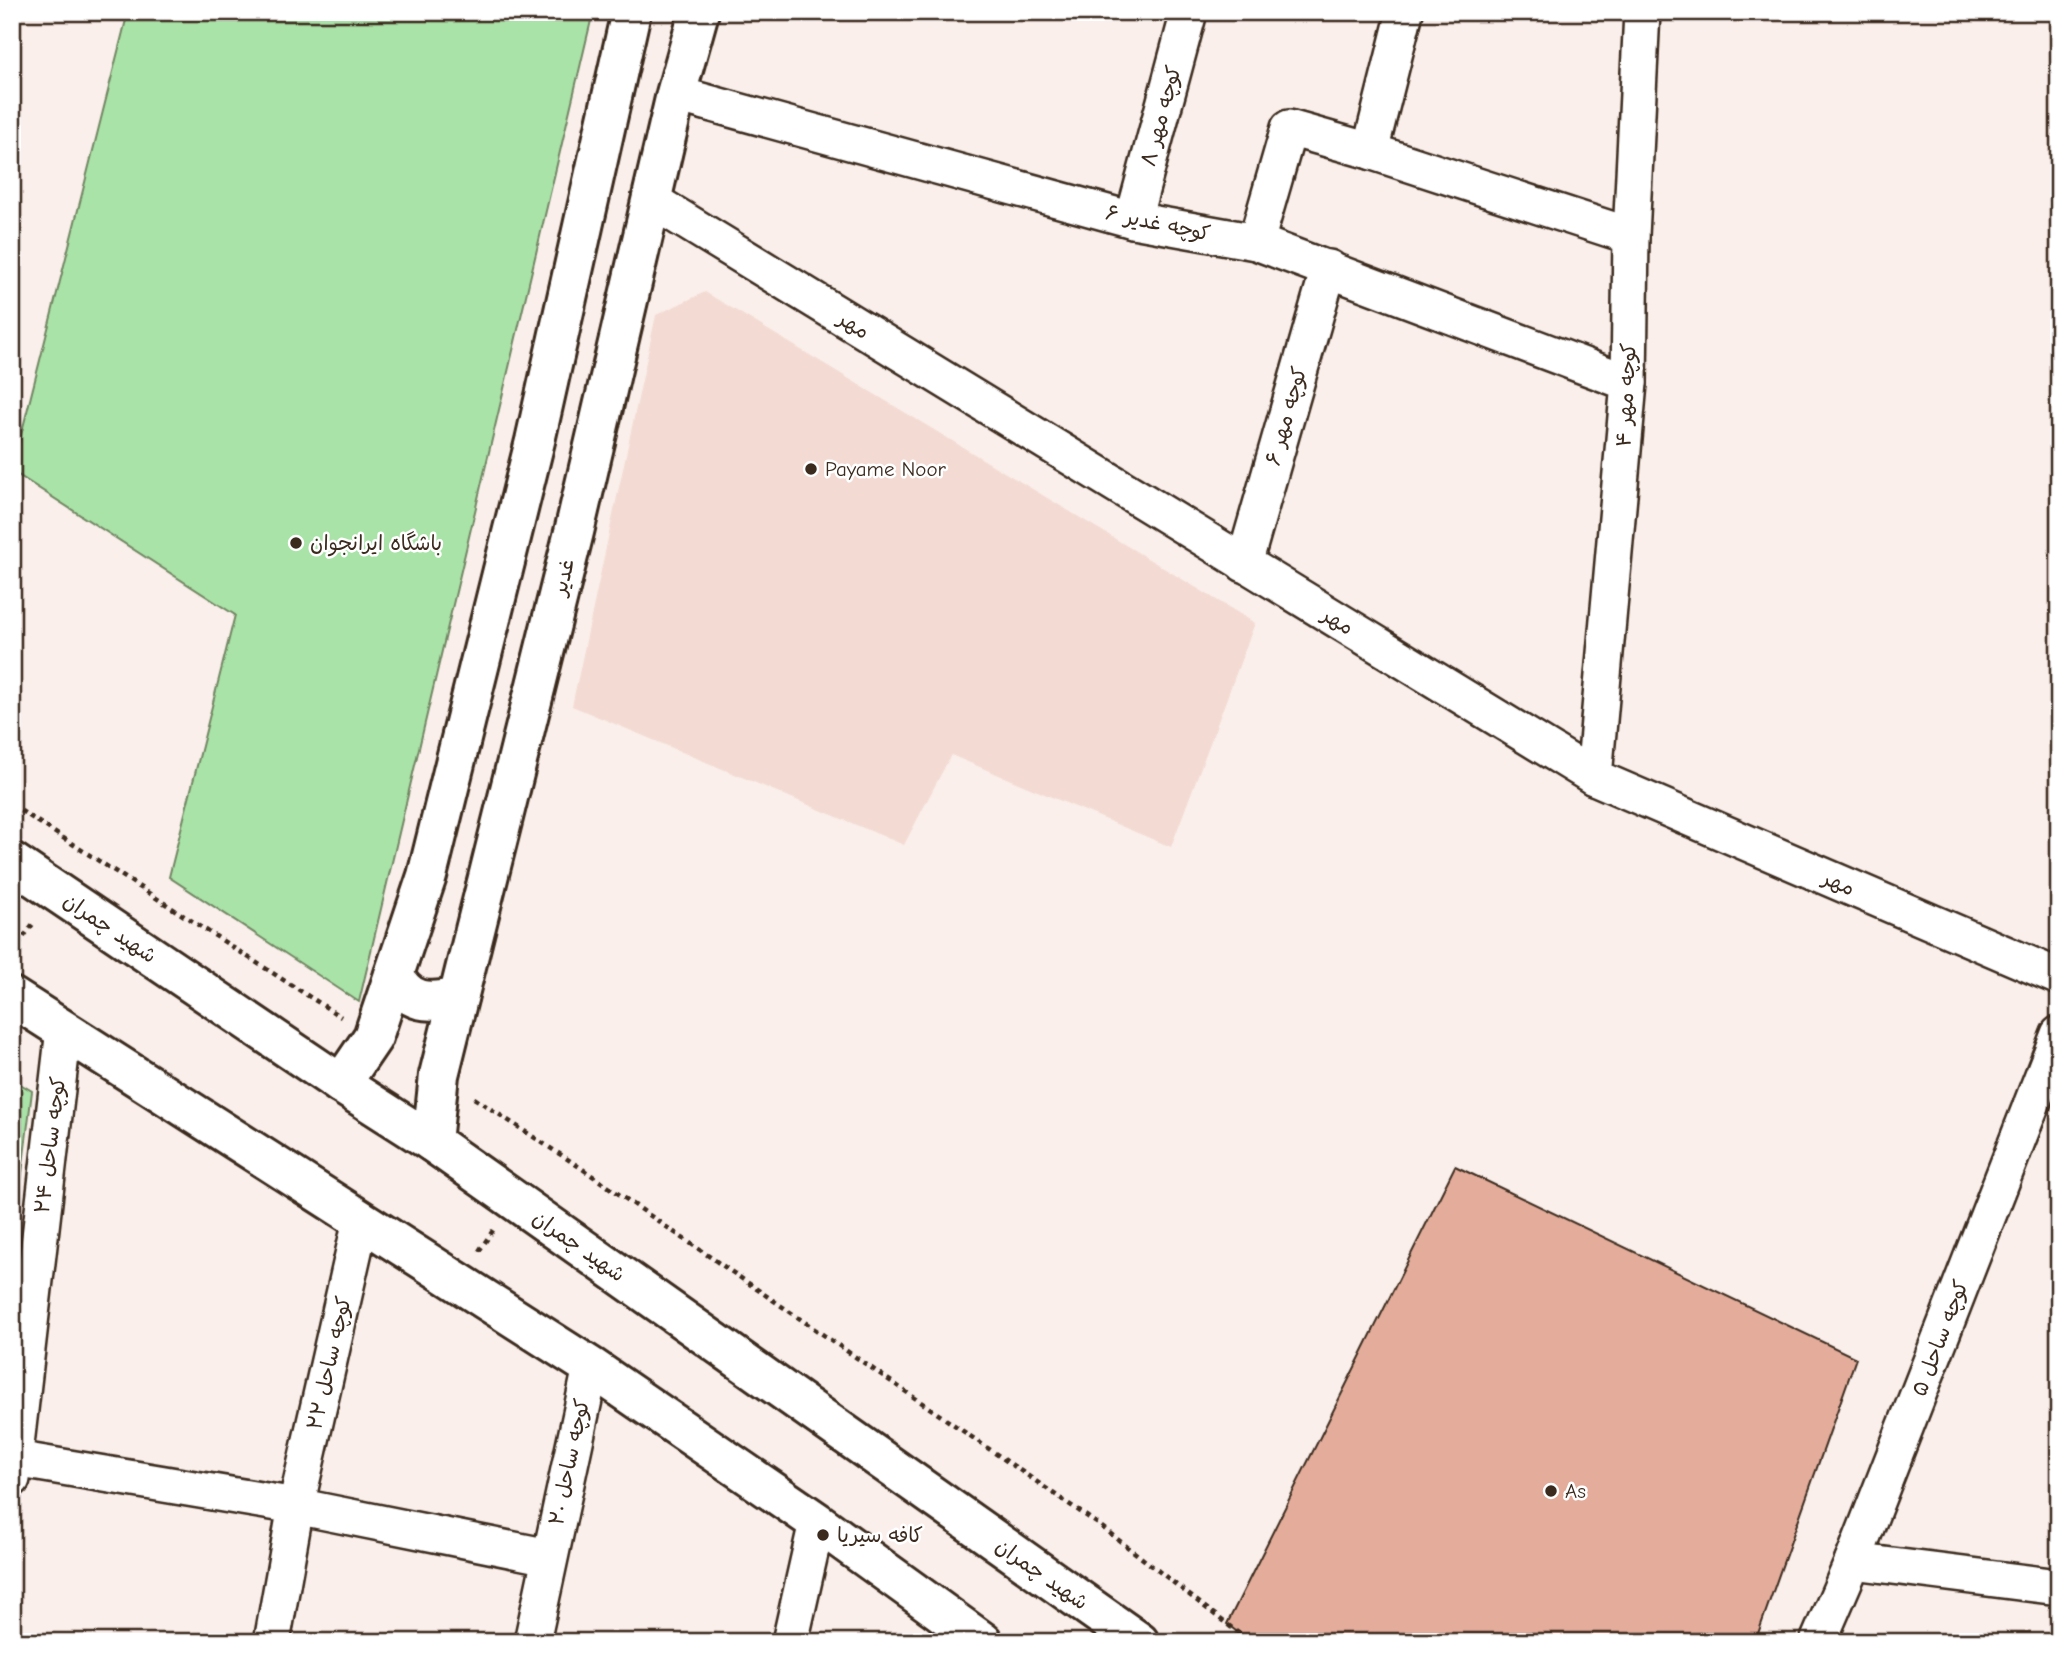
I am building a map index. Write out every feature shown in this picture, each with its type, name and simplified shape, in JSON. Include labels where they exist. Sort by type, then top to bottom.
[{"type":"street","points":[[341,1084],[373,1037],[427,876],[536,441],[631,12]]},
{"type":"street","name":"غدیر","points":[[432,1142],[439,1075],[574,532],[650,200],[699,12]]},
{"type":"street","name":"کوچه مهر ۸","points":[[1133,220],[1189,12]]},
{"type":"street","points":[[1370,151],[1405,12]]},
{"type":"street","name":"کوچه مهر ۴","points":[[1594,777],[1629,383],[1631,236],[1642,12]]},
{"type":"street","name":"کوچه غدیر ۶","points":[[676,94],[1133,220],[1256,242],[1629,383]]},
{"type":"street","points":[[1256,242],[1289,128],[1370,151],[1631,236]]},
{"type":"street","name":"مهر","points":[[650,200],[1594,777],[2059,977]]},
{"type":"street","name":"کوچه مهر ۶","points":[[1244,564],[1329,268]]},
{"type":"street","name":"شهید چمران","points":[[12,862],[341,1084],[432,1142],[1139,1642]]},
{"type":"street","points":[[394,975],[401,990],[419,1000],[438,1002],[458,997]]},
{"type":"street","points":[[12,997],[591,1367],[817,1522],[983,1642]]},
{"type":"street","name":"کوچه ساحل ۲۴","points":[[13,1469],[24,1258],[64,1029]]},
{"type":"street","name":"کوچه ساحل ۵","points":[[1818,1642],[1853,1561],[2059,1034]]},
{"type":"street","name":"کوچه ساحل ۲۲","points":[[272,1642],[296,1506],[361,1220]]},
{"type":"street","name":"کوچه ساحل ۲۰","points":[[532,1642],[548,1557],[591,1367]]},
{"type":"street","points":[[13,1469],[296,1506],[548,1557]]},
{"type":"street","points":[[790,1642],[817,1522]]},
{"type":"street","points":[[1853,1561],[2059,1587]]},
{"type":"path","points":[[12,806],[373,1037]]},
{"type":"path","points":[[439,1075],[581,1168],[1098,1524],[1250,1642]]},
{"type":"shaded area","name":"Payame Noor","points":[[705,292],[1255,623],[1171,847],[951,755],[904,845],[572,706],[656,315]]},
{"type":"green space","name":"باشگاه ایرانجوان","points":[[128,12],[593,12],[359,1002],[169,877],[235,615],[12,471]]},
{"type":"green space","points":[[12,1079],[32,1091],[15,1230],[12,1230]]},
{"type":"building","name":"As","points":[[1455,1166],[1856,1358],[1755,1642],[1250,1642],[1227,1624]]},
{"type":"place","name":"Payame Noor","points":[[811,469]]},
{"type":"place","name":"باشگاه ایرانجوان","points":[[296,543]]},
{"type":"place","name":"As","points":[[1551,1491]]},
{"type":"place","name":"کافه سیریا","points":[[823,1535]]}]
